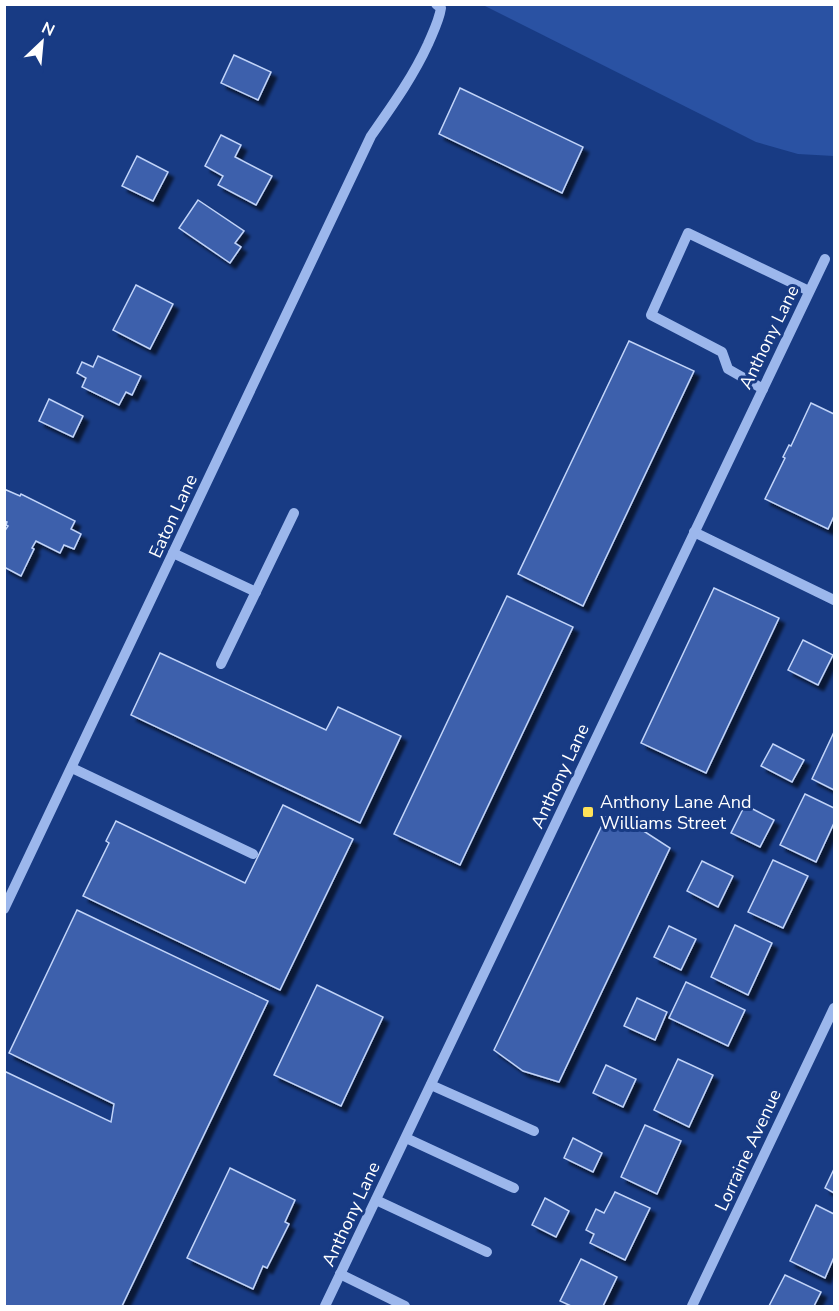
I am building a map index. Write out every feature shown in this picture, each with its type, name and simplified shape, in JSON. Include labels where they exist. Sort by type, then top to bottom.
[{"type":"street","name":"Eaton Lane","points":[[4,909],[371,136],[407,84],[422,56],[439,19],[441,8],[436,4]]},
{"type":"street","points":[[763,389],[728,369],[722,352],[651,315],[688,233],[809,291]]},
{"type":"street","name":"Anthony Lane","points":[[325,1306],[825,259]]},
{"type":"street","points":[[221,664],[294,513]]},
{"type":"street","points":[[694,532],[834,600]]},
{"type":"street","points":[[173,554],[256,592]]},
{"type":"street","points":[[72,768],[253,854]]},
{"type":"street","name":"Lorraine Avenue","points":[[692,1306],[834,1008]]},
{"type":"street","points":[[430,1085],[534,1131]]},
{"type":"street","points":[[406,1137],[514,1188]]},
{"type":"street","points":[[376,1200],[487,1252]]},
{"type":"street","points":[[340,1274],[405,1306]]},
{"type":"shaded area","points":[[483,5],[834,5],[834,156],[798,154],[756,142]]},
{"type":"building","points":[[234,55],[271,72],[258,100],[221,83]]},
{"type":"building","points":[[460,88],[583,147],[562,193],[439,134]]},
{"type":"building","points":[[221,135],[241,145],[235,157],[272,176],[256,205],[218,185],[223,176],[205,166]]},
{"type":"building","points":[[137,156],[168,172],[153,201],[122,186]]},
{"type":"building","points":[[198,200],[244,231],[235,243],[241,247],[230,263],[179,228]]},
{"type":"building","points":[[136,285],[173,304],[150,349],[113,330]]},
{"type":"building","points":[[629,341],[694,371],[583,606],[518,574]]},
{"type":"building","points":[[98,356],[141,376],[132,395],[126,392],[119,405],[82,387],[86,378],[77,373],[82,362],[93,367]]},
{"type":"building","points":[[49,399],[83,416],[73,437],[39,421]]},
{"type":"building","points":[[811,403],[834,414],[834,516],[828,529],[765,499],[785,458],[783,457],[789,445],[791,446]]},
{"type":"building","points":[[4,489],[20,496],[21,494],[75,521],[71,529],[81,534],[74,549],[64,545],[60,553],[36,541],[21,576],[4,567],[4,532],[8,526],[4,521]]},
{"type":"building","points":[[714,588],[779,618],[706,773],[641,743]]},
{"type":"building","points":[[507,596],[573,627],[460,865],[394,834]]},
{"type":"building","points":[[803,640],[833,655],[818,685],[788,670]]},
{"type":"building","points":[[160,653],[326,730],[338,707],[401,736],[360,823],[131,715]]},
{"type":"building","points":[[834,732],[834,790],[812,779]]},
{"type":"building","points":[[773,744],[804,760],[792,782],[761,766]]},
{"type":"building","points":[[805,794],[834,808],[834,823],[816,862],[780,845]]},
{"type":"building","points":[[283,805],[353,839],[280,990],[83,896],[109,843],[106,841],[116,821],[245,883]]},
{"type":"building","points":[[745,805],[774,820],[760,847],[731,833]]},
{"type":"building","points":[[606,817],[639,828],[670,848],[559,1082],[523,1071],[494,1050]]},
{"type":"building","points":[[773,860],[808,876],[783,928],[748,912]]},
{"type":"building","points":[[702,861],[733,876],[718,907],[687,891]]},
{"type":"building","points":[[77,910],[268,1001],[122,1306],[4,1306],[4,1071],[111,1122],[114,1104],[9,1053]]},
{"type":"building","points":[[735,925],[772,943],[748,995],[711,977]]},
{"type":"building","points":[[669,926],[696,939],[681,970],[654,957]]},
{"type":"building","points":[[686,982],[745,1010],[728,1046],[669,1018]]},
{"type":"building","points":[[317,985],[383,1017],[341,1106],[274,1075]]},
{"type":"building","points":[[637,998],[667,1012],[655,1040],[624,1026]]},
{"type":"building","points":[[678,1059],[713,1075],[689,1127],[654,1110]]},
{"type":"building","points":[[606,1065],[636,1079],[623,1107],[593,1093]]},
{"type":"building","points":[[645,1125],[681,1141],[657,1194],[621,1177]]},
{"type":"building","points":[[573,1138],[602,1153],[593,1172],[564,1158]]},
{"type":"building","points":[[230,1168],[295,1200],[285,1222],[289,1224],[267,1268],[263,1266],[253,1289],[187,1258]]},
{"type":"building","points":[[834,1169],[834,1193],[825,1188]]},
{"type":"building","points":[[615,1192],[650,1208],[625,1260],[590,1243],[594,1234],[586,1230],[596,1209],[604,1213]]},
{"type":"building","points":[[545,1198],[569,1211],[556,1237],[532,1225]]},
{"type":"building","points":[[816,1205],[834,1214],[834,1257],[825,1278],[790,1261]]},
{"type":"building","points":[[581,1259],[617,1277],[603,1306],[571,1306],[560,1301]]},
{"type":"building","points":[[785,1275],[821,1292],[814,1306],[769,1306]]},
{"type":"place","name":"Anthony Lane And Williams Street","points":[[588,812]]}]
